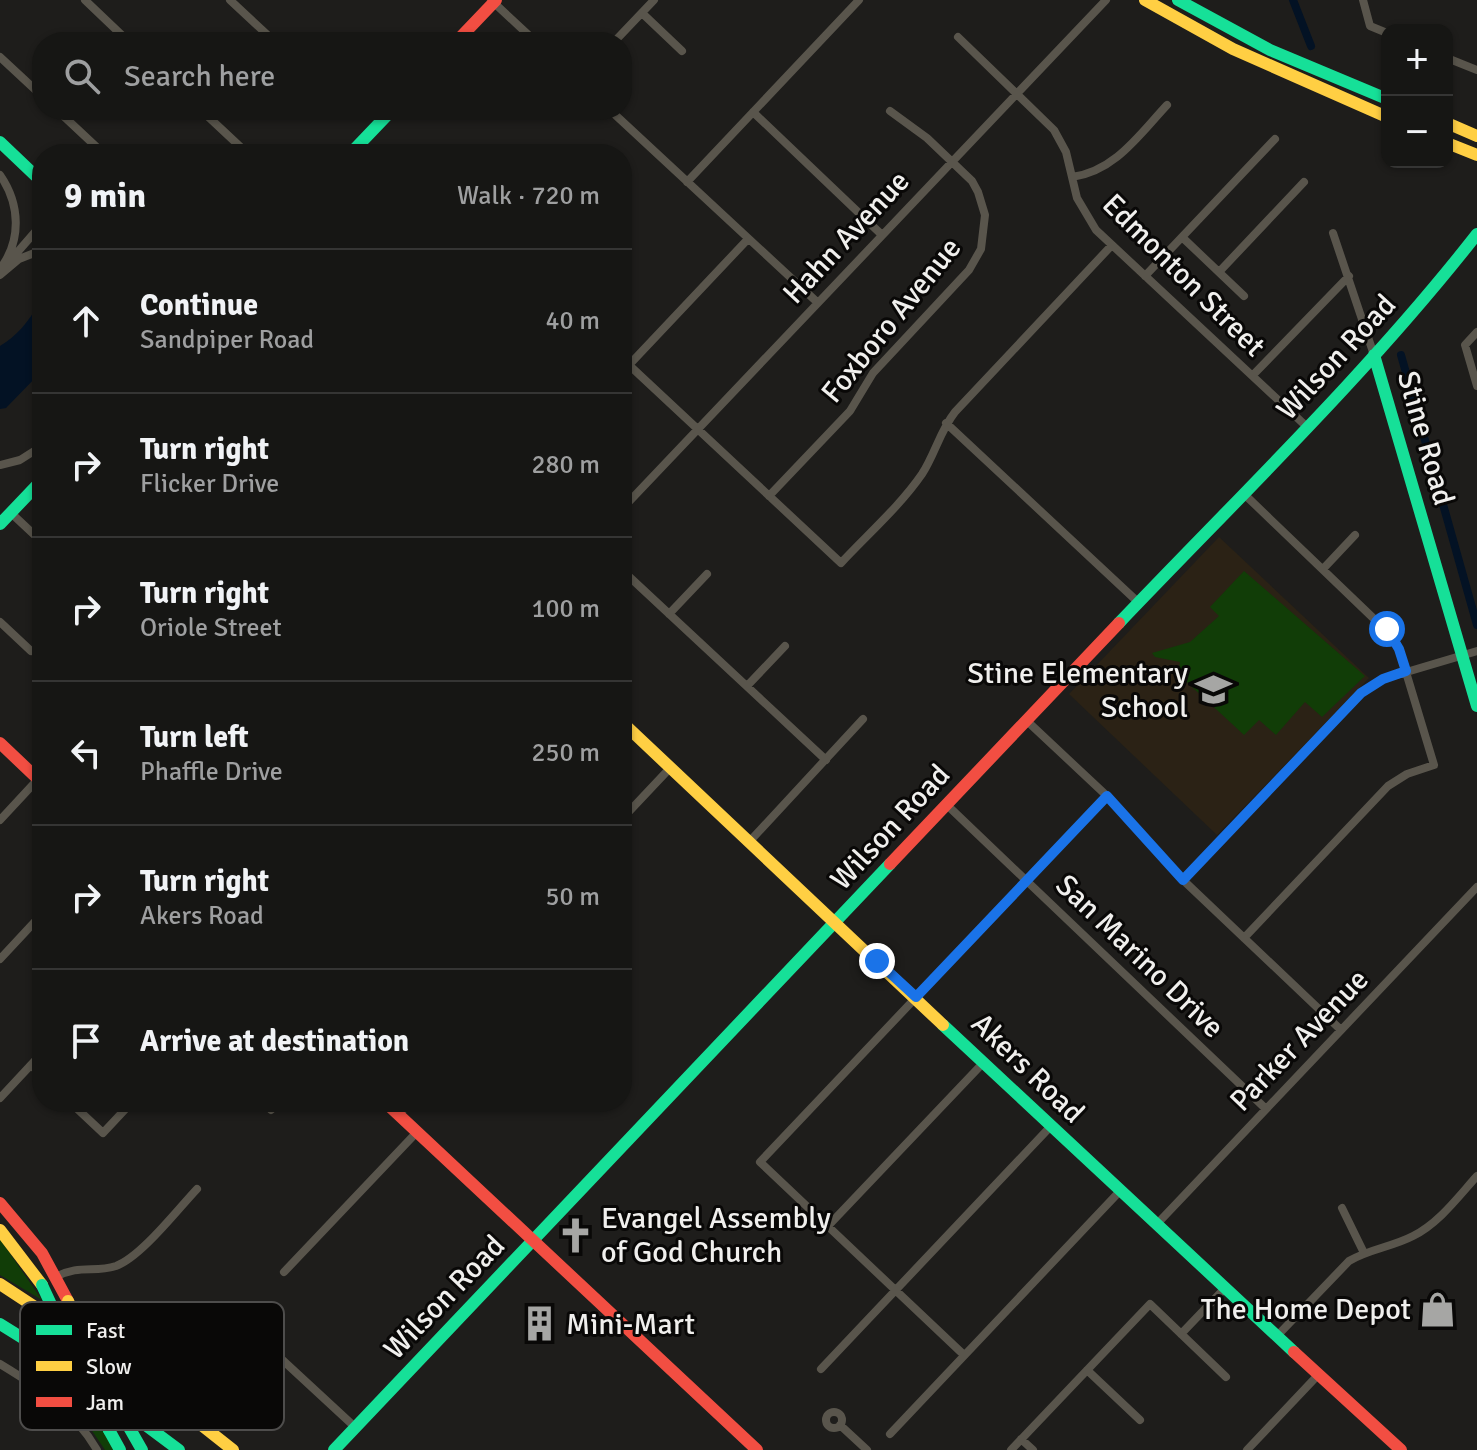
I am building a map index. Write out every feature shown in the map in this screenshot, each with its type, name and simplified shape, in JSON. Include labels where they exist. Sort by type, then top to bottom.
[{"type":"main road","points":[[1145,0],[1257,62],[1381,114]]},
{"type":"main road","points":[[1178,0],[1270,50],[1381,96]]},
{"type":"main road","points":[[465,32],[494,1]]},
{"type":"main road","points":[[360,144],[382,120]]},
{"type":"main road","points":[[1453,126],[1477,136]]},
{"type":"main road","points":[[0,142],[32,172]]},
{"type":"main road","points":[[1453,145],[1477,155]]},
{"type":"main road","name":"Wilson Road","points":[[334,1450],[1374,355],[1437,285],[1477,234]]},
{"type":"main road","name":"Stine Road","points":[[1374,355],[1477,706]]},
{"type":"main road","points":[[0,524],[32,491]]},
{"type":"main road","name":"Akers Road","points":[[632,731],[1156,1225],[1401,1450]]},
{"type":"main road","points":[[0,743],[32,771]]},
{"type":"main road","points":[[395,1112],[757,1450]]},
{"type":"main road","points":[[0,1203],[28,1234],[68,1302]]},
{"type":"main road","points":[[0,1230],[42,1285],[50,1302]]},
{"type":"main road","points":[[0,1284],[27,1302]]},
{"type":"main road","points":[[0,1324],[20,1337]]},
{"type":"main road","points":[[109,1430],[120,1450]]},
{"type":"main road","points":[[131,1430],[142,1450]]},
{"type":"main road","points":[[152,1430],[179,1450]]},
{"type":"main road","points":[[208,1430],[233,1450]]},
{"type":"street","points":[[85,0],[119,32]]},
{"type":"street","points":[[230,0],[264,32]]},
{"type":"street","points":[[624,32],[654,0]]},
{"type":"street","points":[[687,182],[859,0]]},
{"type":"street","name":"Hahn Avenue","points":[[632,498],[1106,0]]},
{"type":"street","points":[[1363,0],[1370,26],[1381,31]]},
{"type":"street","points":[[494,1],[526,32]]},
{"type":"street","points":[[642,13],[682,51]]},
{"type":"street","name":"Edmonton Street","points":[[958,37],[1054,130],[1066,152],[1082,210],[1096,230],[1306,426]]},
{"type":"street","points":[[0,57],[32,87]]},
{"type":"street","points":[[1453,60],[1477,70]]},
{"type":"street","points":[[1072,177],[1097,171],[1114,161],[1167,105]]},
{"type":"street","name":"Foxboro Avenue","points":[[769,496],[850,411],[881,363],[976,259],[986,226],[983,202],[972,181],[890,111]]},
{"type":"street","points":[[753,112],[881,234]]},
{"type":"street","points":[[68,120],[93,144]]},
{"type":"street","points":[[211,120],[237,144]]},
{"type":"street","points":[[621,120],[817,302]]},
{"type":"street","points":[[1145,276],[1275,139]]},
{"type":"street","points":[[0,175],[11,195],[16,219],[13,242],[0,272]]},
{"type":"street","points":[[1219,272],[1304,182]]},
{"type":"street","name":"Stine Road","points":[[1333,233],[1374,355]]},
{"type":"street","points":[[0,272],[32,235]]},
{"type":"street","points":[[1183,238],[1244,296]]},
{"type":"street","points":[[632,362],[748,239]]},
{"type":"street","points":[[632,368],[841,563],[916,482],[946,423],[1112,245]]},
{"type":"street","points":[[0,272],[32,254]]},
{"type":"street","points":[[1253,375],[1349,276]]},
{"type":"street","points":[[1477,332],[1465,345],[1477,386]]},
{"type":"street","points":[[946,423],[1139,603]]},
{"type":"street","points":[[0,465],[20,460],[32,452]]},
{"type":"street","points":[[1243,493],[1387,629],[1399,649],[1434,765],[1407,774],[1388,786],[1244,938]]},
{"type":"street","points":[[11,513],[32,533]]},
{"type":"street","points":[[1323,569],[1355,535]]},
{"type":"street","points":[[669,614],[707,574]]},
{"type":"street","points":[[632,579],[826,760]]},
{"type":"street","points":[[0,622],[31,651]]},
{"type":"street","points":[[747,686],[785,646]]},
{"type":"street","points":[[1183,880],[1361,693],[1383,679],[1477,651]]},
{"type":"street","points":[[750,841],[863,719]]},
{"type":"street","points":[[1027,721],[1107,796],[1183,880],[1341,1030]]},
{"type":"street","points":[[632,808],[671,767]]},
{"type":"street","points":[[0,820],[32,788]]},
{"type":"street","points":[[964,1355],[760,1162],[1107,796]]},
{"type":"street","name":"San Marino Drive","points":[[947,805],[1266,1109]]},
{"type":"street","name":"Parker Avenue","points":[[1156,1225],[1477,887]]},
{"type":"street","points":[[0,959],[32,925]]},
{"type":"street","points":[[828,1226],[984,1062]]},
{"type":"street","points":[[0,1098],[31,1065]]},
{"type":"street","points":[[81,1112],[103,1133],[123,1112]]},
{"type":"street","points":[[398,1115],[401,1112]]},
{"type":"street","points":[[821,1369],[1051,1126]]},
{"type":"street","points":[[284,1272],[417,1132]]},
{"type":"street","points":[[1277,1336],[1337,1271],[1364,1253],[1400,1242],[1427,1228],[1477,1176]]},
{"type":"street","points":[[56,1277],[76,1268],[106,1268],[125,1261],[197,1189]]},
{"type":"street","points":[[890,1434],[1120,1191]]},
{"type":"street","points":[[1342,1208],[1364,1253]]},
{"type":"street","points":[[1181,1334],[1225,1288]]},
{"type":"street","points":[[1011,1450],[1150,1304],[1226,1377]]},
{"type":"street","points":[[284,1361],[356,1428]]},
{"type":"street","points":[[0,1364],[20,1378]]},
{"type":"street","points":[[1087,1370],[1140,1420]]},
{"type":"street","points":[[1247,1450],[1319,1374]]},
{"type":"street","points":[[840,1425],[867,1450]]},
{"type":"street","points":[[84,1430],[97,1450]]},
{"type":"street","points":[[1021,1439],[1033,1450]]},
{"type":"shaded area","name":"Stine Elementary School","points":[[1219,537],[1369,678],[1217,835],[1069,694]]},
{"type":"green space","points":[[1244,571],[1365,676],[1322,717],[1305,702],[1276,735],[1259,720],[1244,735],[1178,674],[1180,662],[1155,657],[1152,653],[1190,642],[1219,616],[1210,607]]},
{"type":"green space","points":[[0,1239],[42,1300],[0,1275]]},
{"type":"green space","points":[[92,1430],[103,1430],[113,1450],[105,1450]]},
{"type":"water","points":[[32,314],[32,381],[6,408],[0,409],[0,346]]},
{"type":"waterway","points":[[1293,0],[1311,46]]},
{"type":"waterway","points":[[1401,355],[1477,625]]},
{"type":"traffic: fast","points":[[1178,0],[1270,50],[1381,96]]},
{"type":"traffic: fast","points":[[360,144],[382,120]]},
{"type":"traffic: fast","points":[[0,142],[32,172]]},
{"type":"traffic: fast","points":[[1119,623],[1348,384],[1477,234]]},
{"type":"traffic: fast","points":[[1374,355],[1477,706]]},
{"type":"traffic: fast","points":[[0,524],[32,490]]},
{"type":"traffic: fast","points":[[334,1450],[890,864]]},
{"type":"traffic: fast","points":[[943,1025],[1294,1352]]},
{"type":"traffic: fast","points":[[42,1285],[50,1302]]},
{"type":"traffic: fast","points":[[0,1324],[20,1336]]},
{"type":"traffic: fast","points":[[109,1430],[120,1450]]},
{"type":"traffic: fast","points":[[131,1430],[142,1450]]},
{"type":"traffic: fast","points":[[152,1430],[179,1450]]},
{"type":"traffic: slow","points":[[1145,0],[1233,49],[1381,114]]},
{"type":"traffic: slow","points":[[1453,126],[1477,136]]},
{"type":"traffic: slow","points":[[1453,145],[1477,155]]},
{"type":"traffic: slow","points":[[632,731],[943,1025]]},
{"type":"traffic: slow","points":[[0,1230],[42,1285]]},
{"type":"traffic: slow","points":[[0,1284],[27,1302]]},
{"type":"traffic: slow","points":[[208,1430],[233,1450]]},
{"type":"traffic: jam","points":[[466,32],[496,0]]},
{"type":"traffic: jam","points":[[890,864],[1119,623]]},
{"type":"traffic: jam","points":[[0,743],[32,773]]},
{"type":"traffic: jam","points":[[396,1112],[757,1450]]},
{"type":"traffic: jam","points":[[0,1203],[42,1253],[68,1301]]},
{"type":"traffic: jam","points":[[1294,1352],[1401,1450]]},
{"type":"place","name":"Stine Elementary School","points":[[1214,690]]},
{"type":"place","name":"Evangel Assembly of God Church","points":[[575,1235]]},
{"type":"place","name":"The Home Depot","points":[[1437,1309]]},
{"type":"place","name":"Mini-Mart","points":[[540,1324]]},
{"type":"route","points":[[877,961],[916,997],[1107,796],[1183,880],[1361,693],[1383,679],[1406,671],[1399,649],[1387,629]]}]
